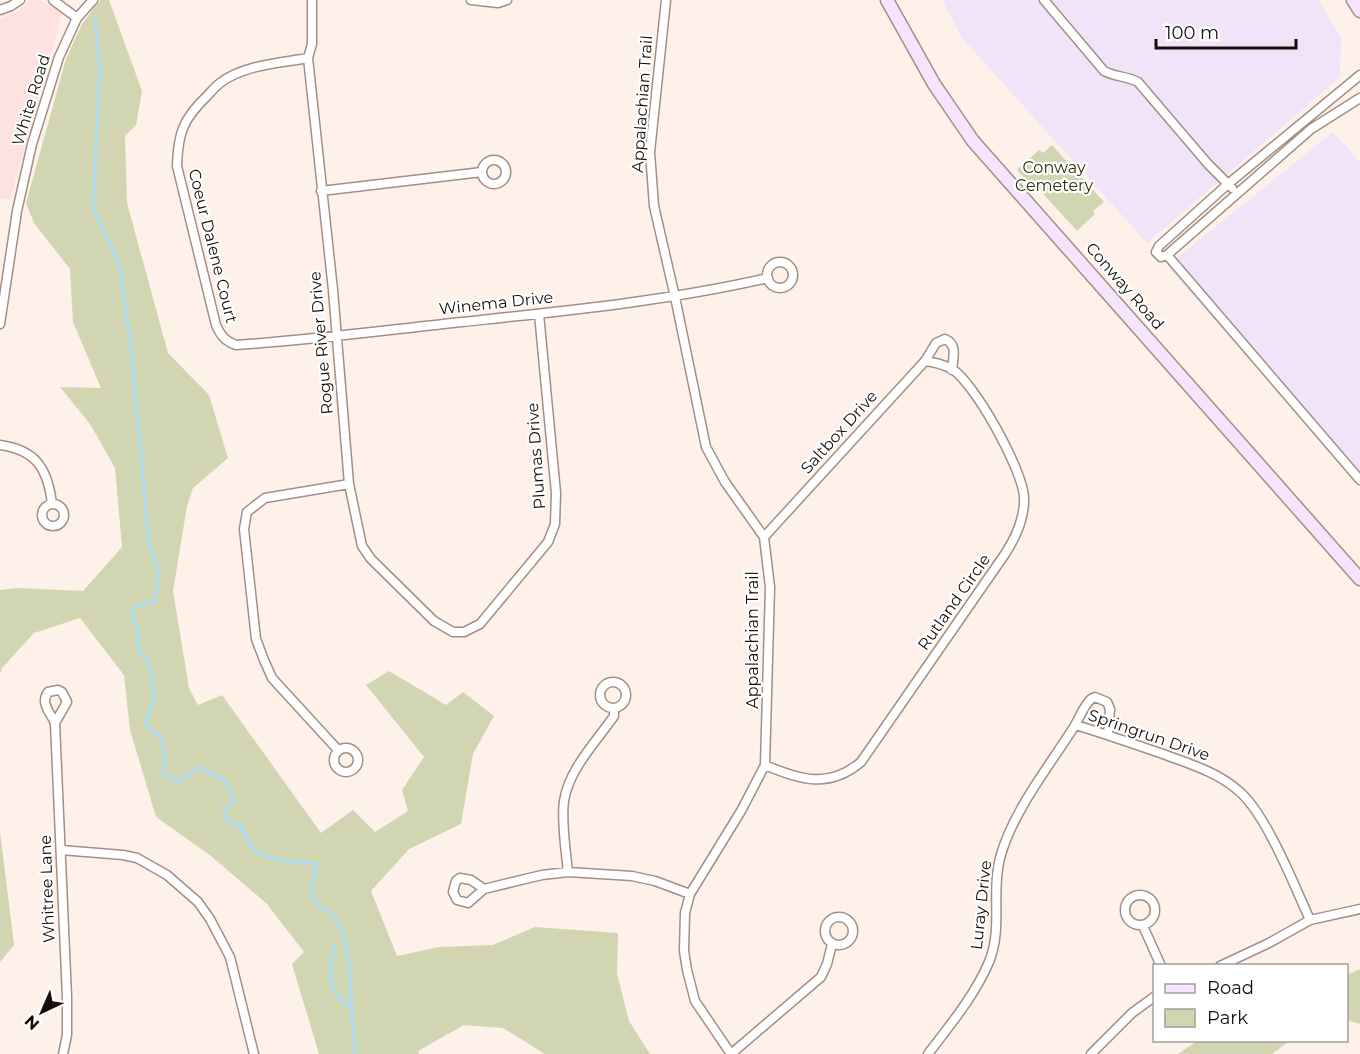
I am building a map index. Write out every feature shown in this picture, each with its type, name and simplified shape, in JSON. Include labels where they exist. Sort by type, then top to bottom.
[{"type":"street","points":[[0,10],[20,0]]},
{"type":"street","points":[[53,0],[77,18]]},
{"type":"street","name":"White Road","points":[[0,324],[17,211],[32,144],[59,57],[77,18],[93,0]]},
{"type":"street","name":"Rogue River Drive","points":[[312,0],[312,44],[308,58],[349,484],[362,546],[371,559],[434,621],[453,632],[464,632]]},
{"type":"street","points":[[471,0],[498,3],[507,0]]},
{"type":"street","name":"Appalachian Trail","points":[[666,0],[650,152],[654,206],[706,447],[725,482],[764,537],[770,587],[765,765],[741,811],[690,894],[686,913],[684,942],[690,986],[695,1001],[731,1054]]},
{"type":"street","name":"Conway Road","points":[[886,0],[934,84],[973,141],[1360,579]]},
{"type":"street","points":[[1044,0],[1104,71],[1138,82],[1208,164],[1236,192]]},
{"type":"street","points":[[1353,0],[1360,11]]},
{"type":"street","name":"Coeur Dalene Court","points":[[227,341],[216,325],[177,166],[184,122],[194,108],[220,83],[236,74],[254,68],[308,58]]},
{"type":"street","points":[[1360,75],[1228,184],[1157,249],[1158,255],[1164,257],[1167,255],[1236,192],[1311,129],[1360,98]]},
{"type":"street","points":[[321,191],[482,172]]},
{"type":"street","points":[[1167,255],[1360,480]]},
{"type":"street","name":"Winema Drive","points":[[227,341],[236,345],[306,341],[539,314],[675,297],[768,278]]},
{"type":"street","name":"Plumas Drive","points":[[464,632],[480,624],[548,542],[555,524],[556,493],[539,314]]},
{"type":"street","name":"Saltbox Drive","points":[[764,537],[925,361],[936,343],[945,339],[954,348],[952,369]]},
{"type":"street","name":"Rutland Circle","points":[[765,765],[794,777],[821,779],[836,777],[851,771],[861,762],[1013,542],[1023,513],[1024,496],[1019,476],[993,424],[962,378],[952,369],[925,361]]},
{"type":"street","points":[[0,445],[21,449],[38,463],[45,471],[50,483],[52,504]]},
{"type":"street","points":[[338,750],[272,678],[264,660],[256,639],[244,529],[247,512],[265,498],[349,484]]},
{"type":"street","name":"Luray Drive","points":[[928,1054],[974,990],[988,962],[994,945],[996,928],[996,882],[1000,857],[1019,814],[1076,726],[1085,705],[1095,697],[1107,702],[1110,709],[1107,734]]},
{"type":"street","points":[[568,872],[563,803],[566,792],[581,761],[614,716],[614,708]]},
{"type":"street","name":"Whitree Lane","points":[[55,723],[67,997],[67,1035],[63,1054]]},
{"type":"street","name":"Springrun Drive","points":[[1076,726],[1107,734],[1196,765],[1218,775],[1241,792],[1256,810],[1310,920]]},
{"type":"street","points":[[61,850],[137,858],[167,875],[198,902],[230,957],[254,1054]]},
{"type":"street","points":[[484,889],[542,875],[568,872],[632,876],[655,881],[690,894]]},
{"type":"street","points":[[1224,964],[1310,920],[1360,909]]},
{"type":"street","points":[[1143,926],[1160,964]]},
{"type":"street","points":[[731,1054],[821,977],[832,944]]},
{"type":"street","points":[[1091,1054],[1132,1013],[1153,998]]},
{"type":"shaded area","points":[[30,0],[40,0],[62,14],[10,200],[0,198],[0,18],[16,13]]},
{"type":"shaded area","points":[[942,0],[1318,0],[1341,37],[1340,77],[1147,243],[963,39]]},
{"type":"shaded area","points":[[1333,132],[1360,162],[1360,485],[1167,266]]},
{"type":"green space","points":[[100,0],[109,0],[142,91],[136,125],[125,136],[127,203],[168,353],[209,395],[228,458],[193,488],[187,506],[173,591],[189,688],[198,705],[222,695],[321,833],[353,810],[375,832],[408,811],[402,790],[424,757],[366,685],[389,671],[446,705],[463,692],[494,716],[473,754],[461,824],[409,849],[371,891],[397,956],[439,947],[493,945],[535,927],[618,933],[617,974],[629,1021],[650,1054],[545,1054],[503,1028],[464,1025],[418,1051],[419,1054],[319,1054],[292,964],[304,952],[267,904],[211,856],[156,817],[130,730],[124,675],[80,618],[34,633],[2,668],[0,674],[0,590],[17,588],[83,591],[122,547],[115,468],[90,424],[60,387],[101,388],[73,322],[70,269],[34,223],[26,203],[66,59],[82,24]]},
{"type":"green space","name":"Conway Cemetery","points":[[1052,145],[1104,202],[1093,211],[1095,214],[1077,231],[1036,186],[1034,188],[1017,170],[1039,150],[1043,153]]},
{"type":"green space","points":[[0,831],[14,945],[0,962]]},
{"type":"green space","points":[[1360,969],[1360,1024],[1348,1021],[1348,975]]},
{"type":"green space","points":[[1196,1042],[1288,1042],[1272,1054],[1178,1054]]},
{"type":"waterway","points":[[95,19],[100,68],[93,207],[119,263],[131,347],[149,545],[158,571],[155,602],[134,607],[131,613],[139,639],[139,651],[148,661],[154,695],[146,722],[147,727],[159,735],[162,741],[164,775],[179,782],[199,767],[218,776],[227,784],[233,803],[224,811],[226,819],[230,823],[244,826],[241,831],[246,834],[246,838],[249,838],[252,846],[258,852],[277,859],[317,864],[311,894],[320,907],[331,913],[339,924],[348,955],[356,1054]]},
{"type":"waterway","points":[[335,945],[331,964],[333,989],[351,1008]]}]
